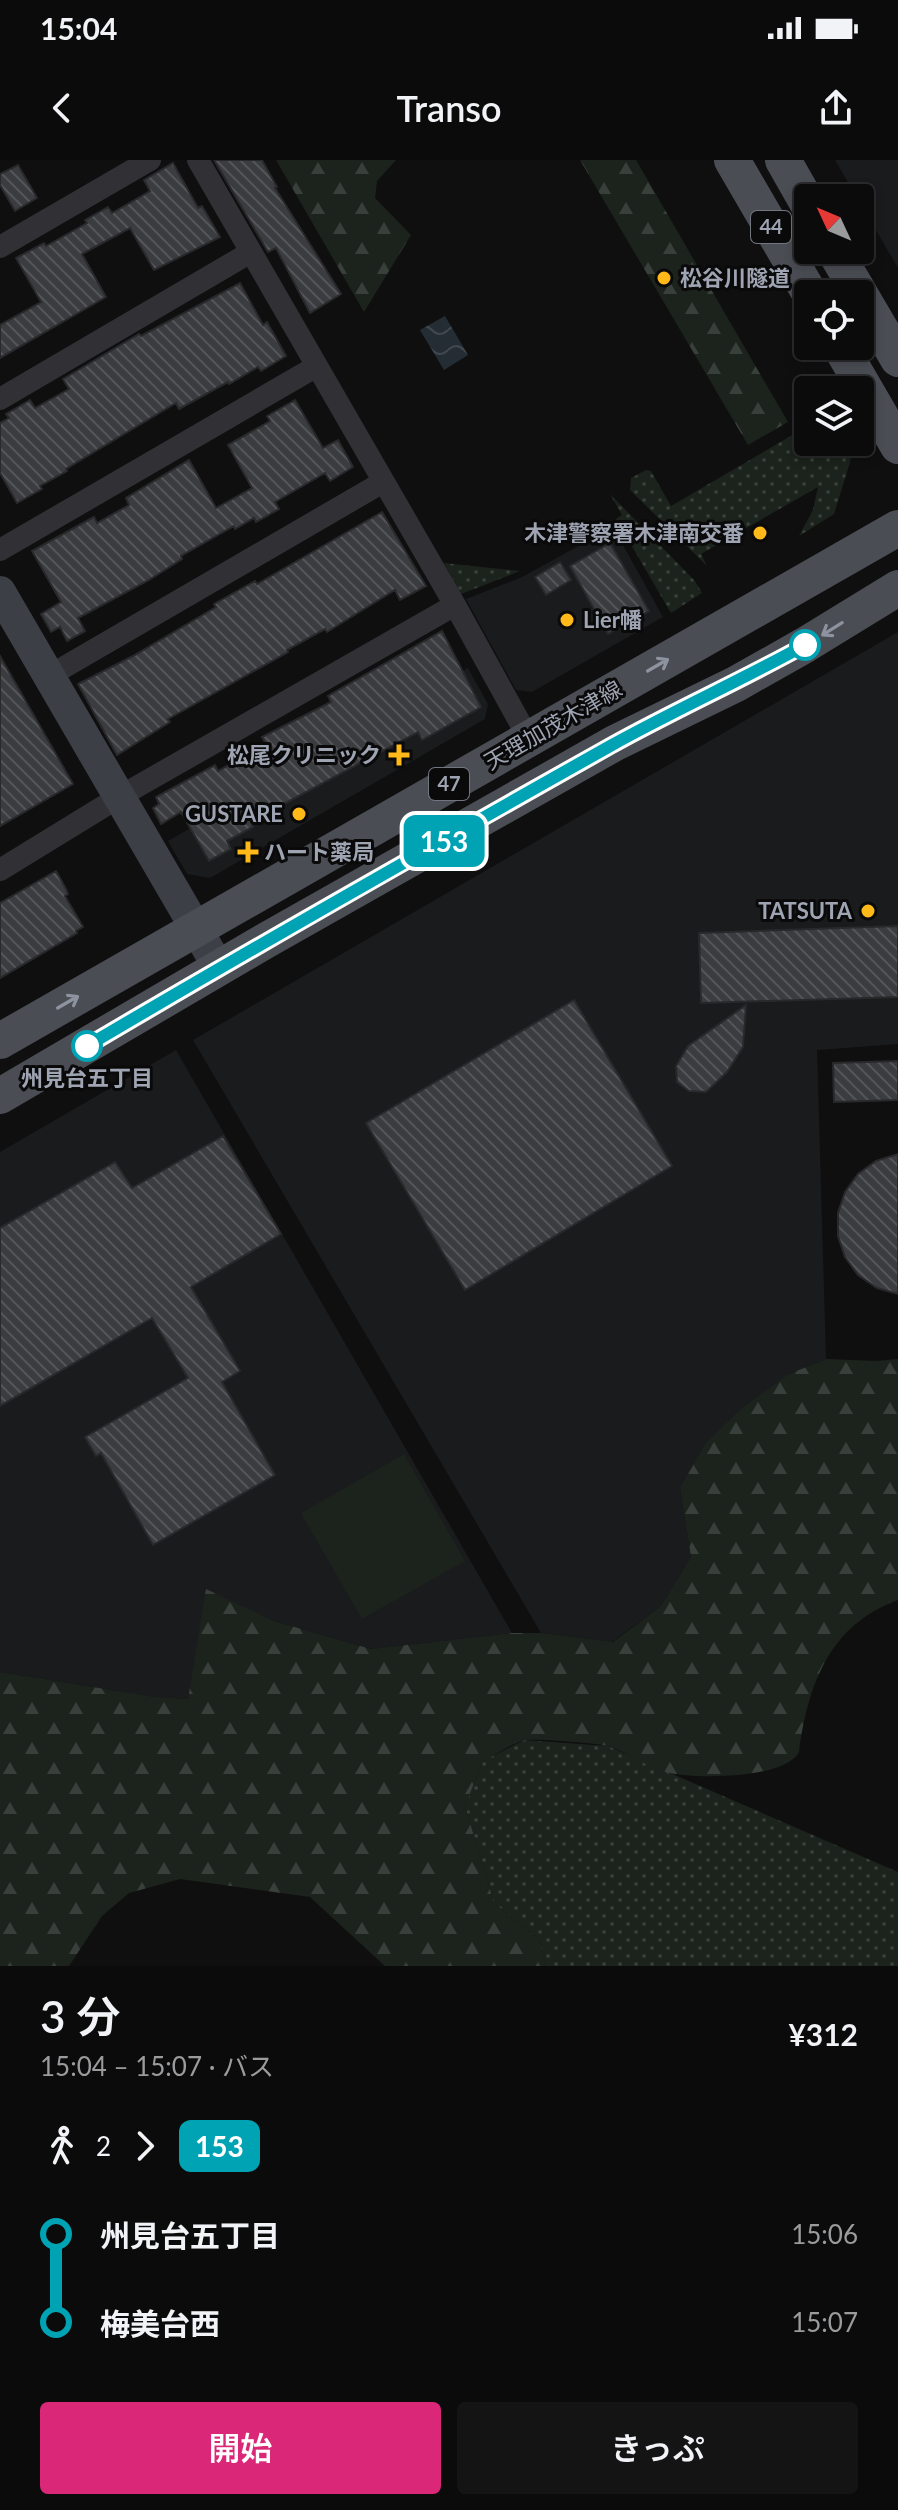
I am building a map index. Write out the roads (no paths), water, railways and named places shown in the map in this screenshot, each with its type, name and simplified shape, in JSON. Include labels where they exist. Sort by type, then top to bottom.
[{"type":"main road","name":"44","points":[[732,160],[802,280]]},
{"type":"main road","name":"44","points":[[783,160],[797,184]]},
{"type":"main road","points":[[874,318],[898,359]]},
{"type":"main road","points":[[848,360],[898,446]]},
{"type":"main road","name":"天理加茂木津線","points":[[0,1041],[898,528]]},
{"type":"main road","name":"47","points":[[0,1096],[615,743],[736,684],[898,588]]},
{"type":"street","points":[[0,247],[150,160]]},
{"type":"street","points":[[198,160],[529,739]]},
{"type":"street","points":[[0,399],[251,252]]},
{"type":"street","points":[[0,550],[317,366]]},
{"type":"street","points":[[49,676],[383,482]]},
{"type":"street","points":[[0,592],[219,968]]},
{"type":"street","points":[[3,862],[455,605]]},
{"type":"water","points":[[445,316],[468,355],[444,370],[420,330]]},
{"type":"place","name":"松谷川隧道","points":[[664,278]]},
{"type":"place","name":"木津警察署木津南交番","points":[[760,533]]},
{"type":"place","name":"Lier幡","points":[[567,620]]},
{"type":"place","name":"松尾クリニック","points":[[399,755]]},
{"type":"place","name":"GUSTARE","points":[[299,814]]},
{"type":"place","name":"ハート薬局","points":[[248,852]]},
{"type":"place","name":"TATSUTA","points":[[868,911]]},
{"type":"place","name":"州見台五丁目","points":[[87,1046]]}]
